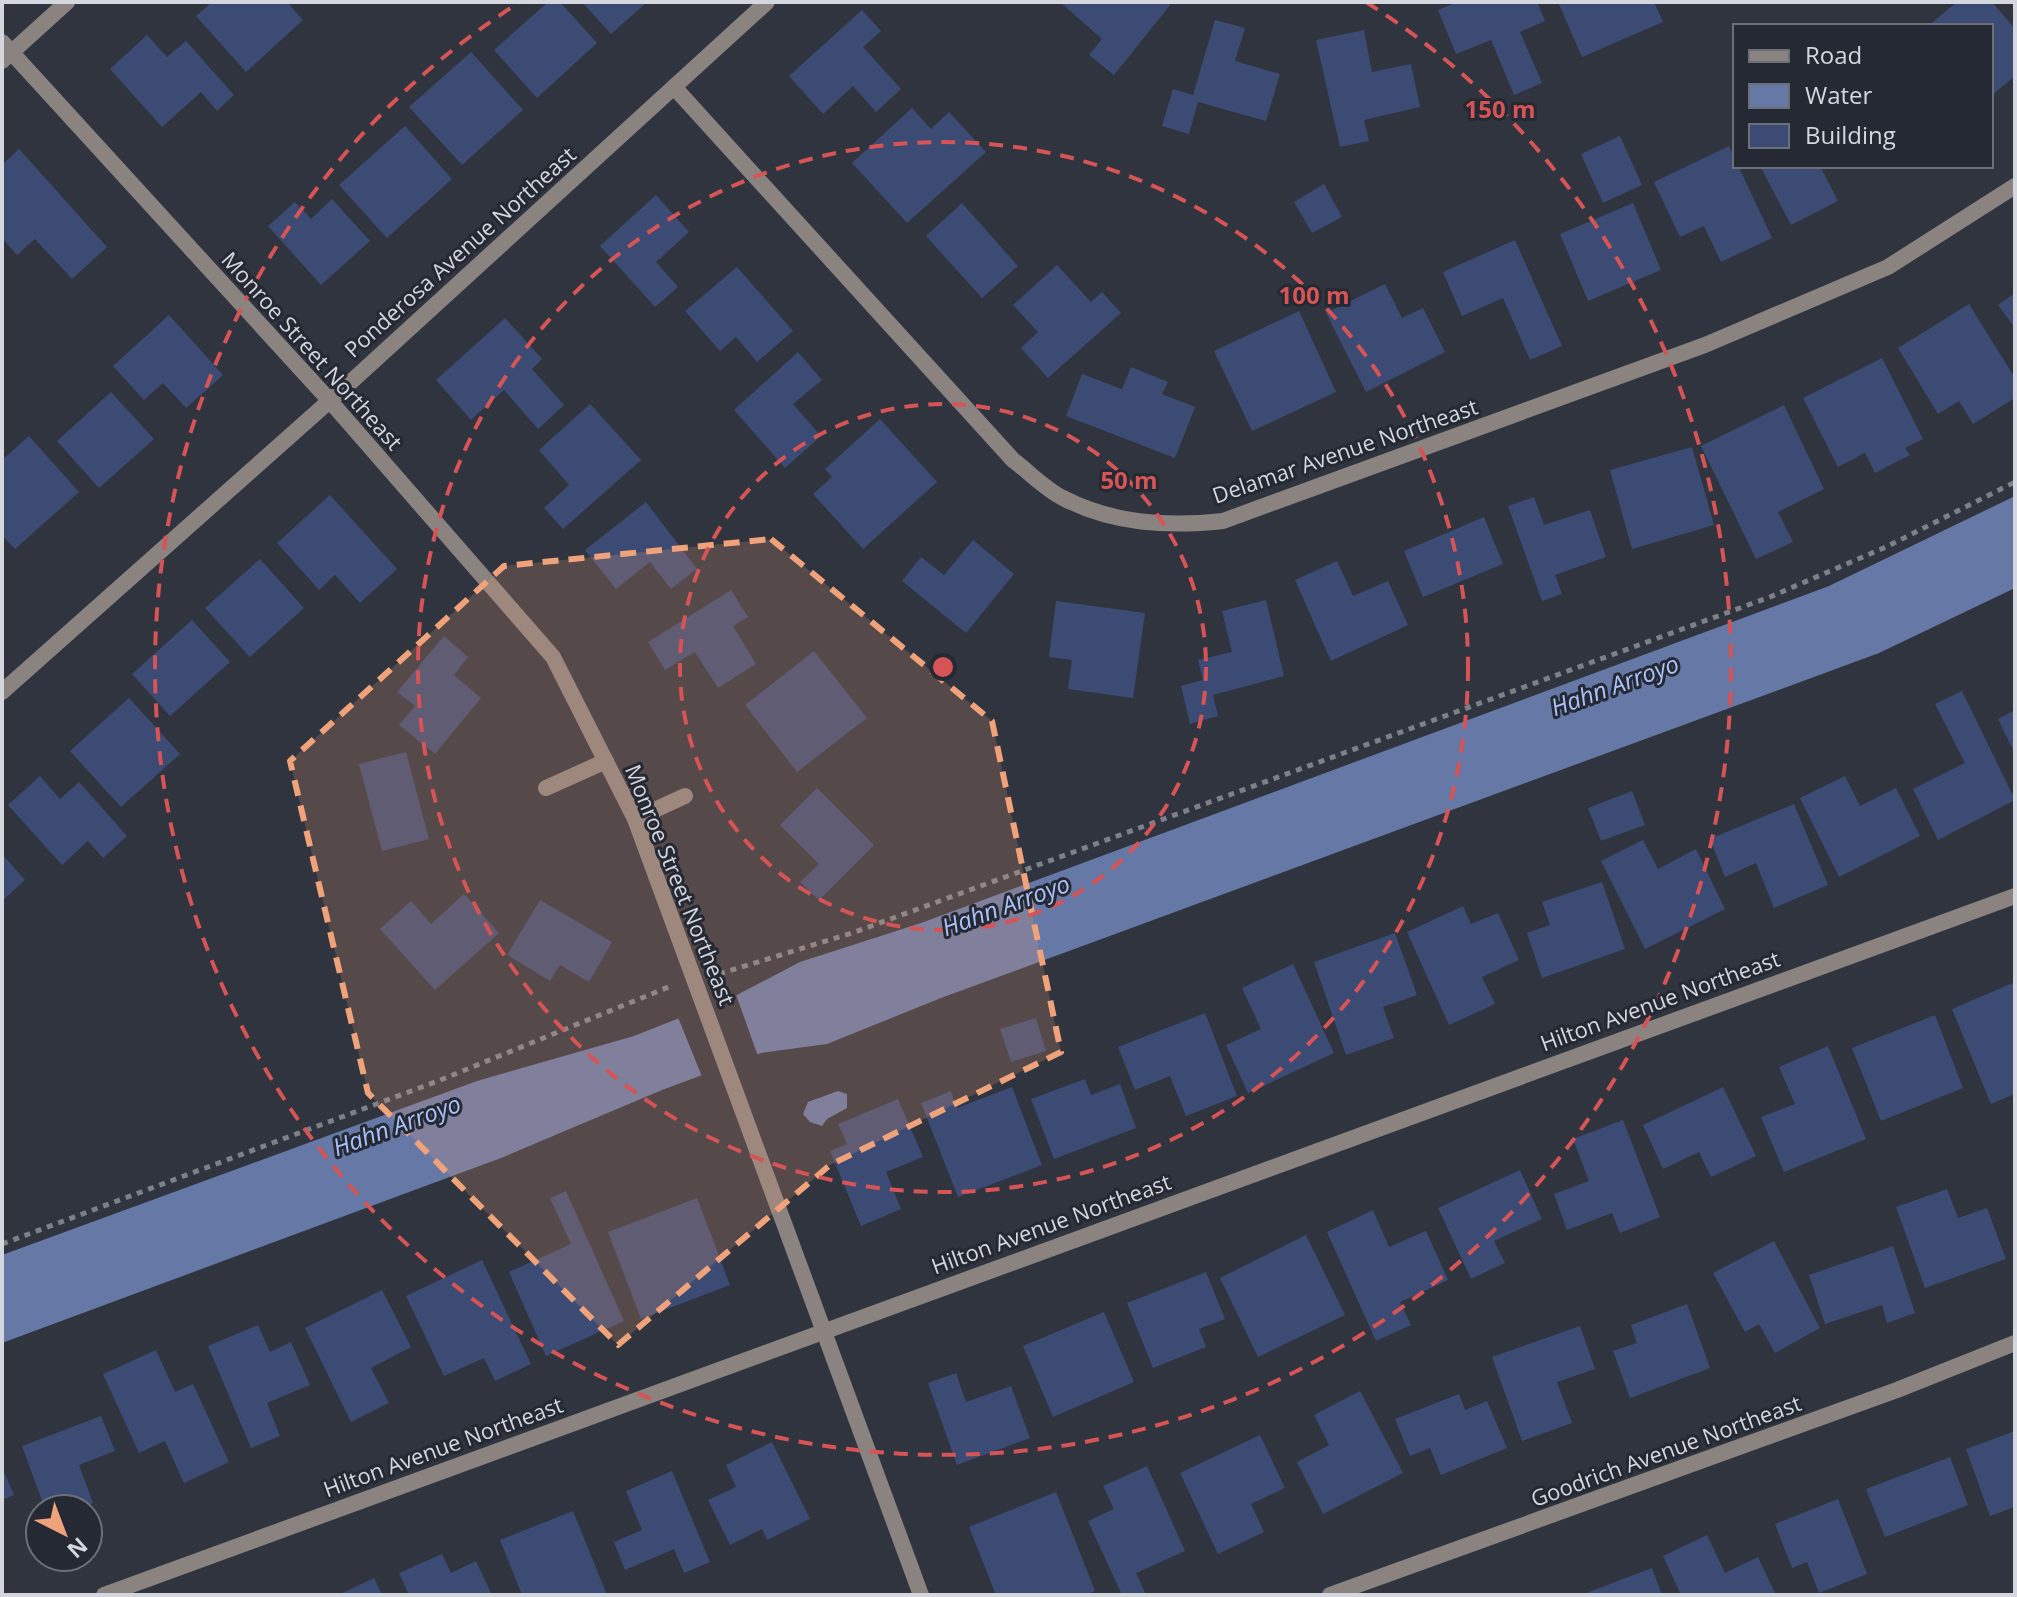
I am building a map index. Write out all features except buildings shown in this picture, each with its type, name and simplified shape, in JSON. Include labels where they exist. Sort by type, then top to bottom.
[{"type":"street","points":[[5,52],[67,2]]},
{"type":"street","name":"Ponderosa Avenue Northeast","points":[[2,692],[330,401],[767,2]]},
{"type":"street","name":"Monroe Street Northeast","points":[[5,52],[330,401],[553,657],[635,819],[921,1595]]},
{"type":"street","name":"Delamar Avenue Northeast","points":[[674,87],[1013,460],[1062,498],[1114,517],[1175,526],[1223,521],[1705,345],[1888,267],[2015,186]]},
{"type":"street","points":[[546,788],[606,761]]},
{"type":"street","points":[[635,819],[685,796]]},
{"type":"street","name":"Hilton Avenue Northeast","points":[[104,1595],[2015,896]]},
{"type":"street","name":"Goodrich Avenue Northeast","points":[[1330,1595],[1853,1406],[2015,1343]]},
{"type":"path","points":[[2,1244],[438,1081],[670,987],[699,987],[855,932],[1770,597],[1886,547],[2015,482]]},
{"type":"highlighted area","points":[[771,539],[992,721],[1061,1052],[830,1165],[618,1345],[368,1093],[290,761],[504,566]]},
{"type":"water","name":"Hahn Arroyo","points":[[2015,496],[2015,588],[1879,653],[941,998],[827,1044],[761,1053],[662,1090],[501,1158],[2,1343],[2,1255],[477,1081],[634,1036],[735,996],[800,962],[921,923],[1829,586]]},
{"type":"water","points":[[838,1091],[847,1094],[847,1108],[827,1119],[822,1126],[810,1122],[803,1114],[808,1102]]},
{"type":"pier","points":[[735,992],[759,1059],[703,1079],[677,1015]]}]
